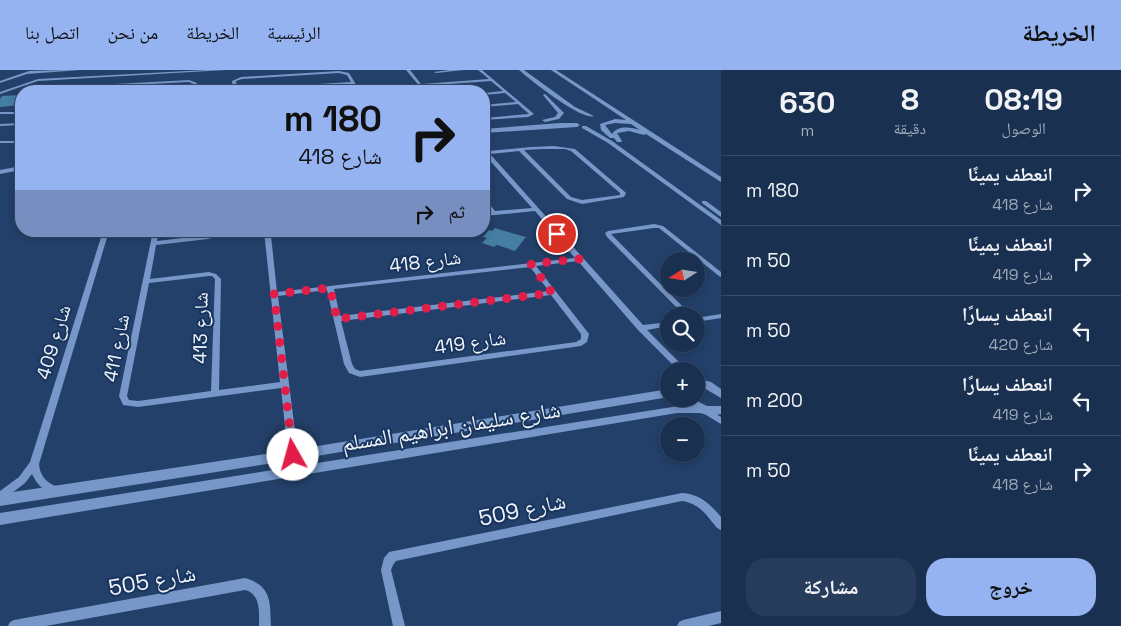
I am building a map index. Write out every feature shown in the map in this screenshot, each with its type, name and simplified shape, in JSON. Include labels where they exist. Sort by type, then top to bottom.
[{"type":"street","points":[[0,82],[34,70]]},
{"type":"street","points":[[26,73],[78,70]]},
{"type":"street","points":[[23,85],[38,80],[152,72],[224,70]]},
{"type":"street","points":[[408,70],[420,85],[492,80]]},
{"type":"street","points":[[435,71],[462,70]]},
{"type":"street","points":[[480,70],[532,114],[531,116],[490,118]]},
{"type":"street","points":[[512,70],[546,95],[569,116],[570,121],[610,142],[721,223]]},
{"type":"street","points":[[521,70],[558,97],[590,116]]},
{"type":"street","points":[[553,70],[721,180]]},
{"type":"street","points":[[560,70],[721,174]]},
{"type":"street","points":[[435,71],[446,83]]},
{"type":"street","points":[[234,85],[234,80],[241,78],[345,72],[353,83],[324,85]]},
{"type":"street","points":[[125,85],[189,81],[195,83],[195,85]]},
{"type":"street","points":[[576,84],[583,84]]},
{"type":"street","points":[[0,93],[15,88]]},
{"type":"street","points":[[490,93],[505,92]]},
{"type":"street","points":[[527,125],[554,119],[561,115],[560,109],[546,95]]},
{"type":"street","points":[[558,97],[581,108],[598,110],[604,106],[598,99]]},
{"type":"street","points":[[490,105],[519,103]]},
{"type":"street","points":[[0,113],[15,113]]},
{"type":"street","points":[[600,117],[613,117],[620,114]]},
{"type":"street","points":[[490,130],[569,116],[599,118],[604,130],[619,142],[721,215]]},
{"type":"street","points":[[490,126],[581,126],[620,120],[634,122]]},
{"type":"street","points":[[0,125],[15,124]]},
{"type":"street","points":[[527,125],[576,129],[595,134],[610,142]]},
{"type":"street","points":[[619,142],[614,133],[624,129],[639,131],[662,141]]},
{"type":"street","points":[[0,142],[15,142]]},
{"type":"street","points":[[490,152],[560,147],[573,150],[622,193],[622,196],[582,202],[575,201],[569,198],[521,150]]},
{"type":"street","points":[[680,153],[687,154],[688,152]]},
{"type":"street","points":[[490,158],[671,362]]},
{"type":"street","points":[[0,167],[15,165]]},
{"type":"street","points":[[0,172],[15,169]]},
{"type":"street","points":[[490,210],[492,213],[535,209]]},
{"type":"street","points":[[680,307],[608,233],[654,226],[661,227],[668,230],[721,275]]},
{"type":"street","name":"شارع 409","points":[[0,498],[22,480],[34,464],[104,237]]},
{"type":"street","name":"شارع 411","points":[[155,237],[123,396],[126,402],[138,404],[215,392],[285,384]]},
{"type":"street","points":[[154,243],[208,237]]},
{"type":"street","points":[[268,237],[293,455]]},
{"type":"street","name":"شارع 418","points":[[274,294],[579,259]]},
{"type":"street","name":"شارع 419","points":[[330,288],[348,364],[352,371],[360,374],[578,344],[584,340],[585,334],[531,264]]},
{"type":"street","name":"شارع 413","points":[[146,281],[209,274],[214,275],[218,279],[215,392]]},
{"type":"street","points":[[337,319],[552,293]]},
{"type":"street","points":[[705,319],[721,316]]},
{"type":"street","points":[[640,328],[660,325]]},
{"type":"street","points":[[705,383],[721,385]]},
{"type":"street","points":[[705,385],[721,394]]},
{"type":"street","name":"شارع سليمان ابراهيم المسلم","points":[[0,498],[293,455],[660,394]]},
{"type":"street","points":[[698,407],[721,421]]},
{"type":"street","name":"شارع سليمان ابراهيم المسلم","points":[[0,519],[677,409],[712,412],[721,410]]},
{"type":"street","points":[[504,420],[505,429],[511,437]]},
{"type":"street","points":[[488,423],[494,431],[496,439]]},
{"type":"street","points":[[34,464],[34,470],[40,481],[56,491]]},
{"type":"street","name":"شارع 509","points":[[399,626],[386,570],[388,562],[393,556],[682,497],[701,502],[721,525]]},
{"type":"street","name":"شارع 505","points":[[14,626],[245,584],[256,587],[263,595],[265,626]]},
{"type":"street","points":[[683,626],[721,617]]},
{"type":"building","points":[[15,95],[15,106],[0,107],[2,96]]},
{"type":"building","points":[[495,228],[526,237],[515,251],[497,245],[494,247],[482,243],[487,238],[483,237],[490,237],[490,230]]},
{"type":"route","points":[[293,455],[274,294],[330,288],[337,319],[552,293],[531,264],[579,259],[557,234]]}]
